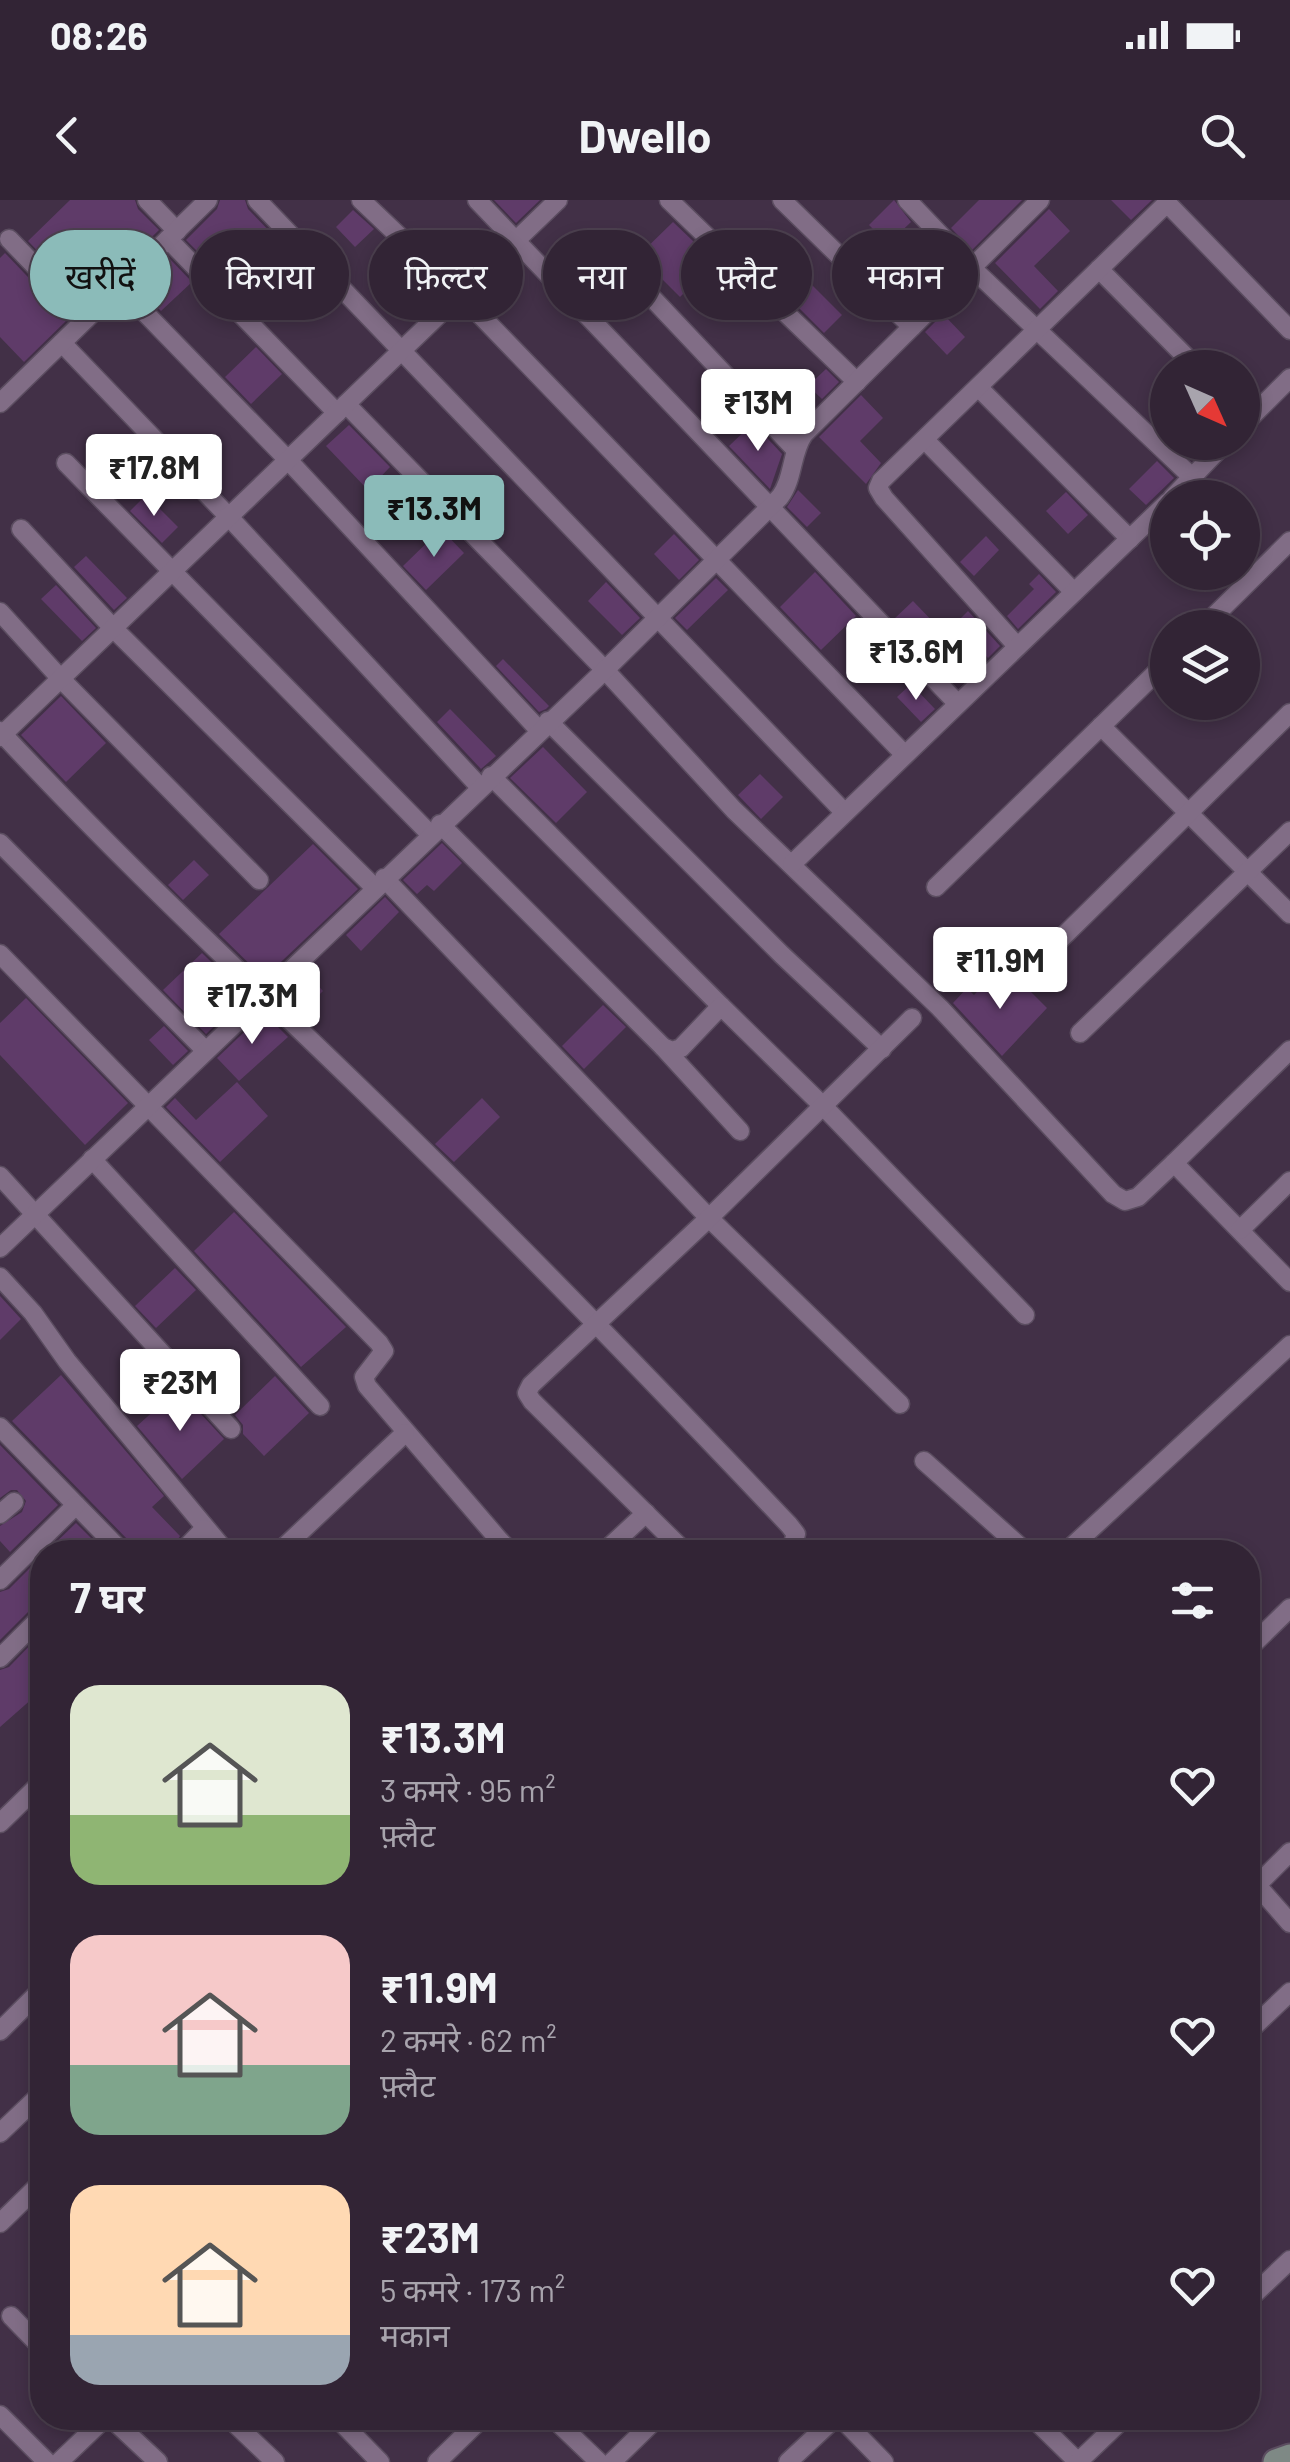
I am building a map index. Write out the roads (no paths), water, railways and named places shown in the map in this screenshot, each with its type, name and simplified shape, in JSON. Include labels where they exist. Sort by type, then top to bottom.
[{"type":"street","points":[[148,200],[172,234],[341,409],[604,670],[734,810],[940,1008],[1114,1194],[1125,1202],[1138,1196],[1290,1050]]},
{"type":"street","points":[[172,234],[208,200]]},
{"type":"street","points":[[257,200],[844,812]]},
{"type":"street","points":[[361,200],[393,230]]},
{"type":"street","points":[[477,200],[505,230]]},
{"type":"street","points":[[523,233],[558,200]]},
{"type":"street","points":[[669,200],[857,382]]},
{"type":"street","points":[[782,200],[912,327]]},
{"type":"street","points":[[978,262],[1040,200]]},
{"type":"street","points":[[909,201],[936,230]]},
{"type":"street","points":[[1016,646],[878,488],[880,482],[1167,203],[1290,330]]},
{"type":"street","points":[[9,239],[30,261]]},
{"type":"street","points":[[523,249],[957,703]]},
{"type":"street","points":[[1099,269],[1180,350]]},
{"type":"street","points":[[978,274],[1192,477]]},
{"type":"street","points":[[661,307],[796,450]]},
{"type":"street","points":[[0,403],[85,320]]},
{"type":"street","points":[[152,320],[544,725],[882,1049]]},
{"type":"street","points":[[433,320],[1,734],[598,1324],[790,1525],[796,1540]]},
{"type":"street","points":[[485,320],[904,754]]},
{"type":"street","points":[[0,1248],[769,507],[785,490],[804,434],[919,320]]},
{"type":"street","points":[[62,343],[485,781],[824,1106],[1025,1315]]},
{"type":"street","points":[[1260,405],[1290,378]]},
{"type":"street","points":[[978,388],[1130,539]]},
{"type":"street","points":[[924,440],[1074,592]]},
{"type":"street","points":[[1189,480],[1209,460]]},
{"type":"street","points":[[66,463],[435,829],[663,1047],[740,1132]]},
{"type":"street","points":[[792,864],[1150,520]]},
{"type":"street","points":[[21,529],[114,628],[379,883],[709,1218],[900,1404]]},
{"type":"street","points":[[1220,610],[1290,540]]},
{"type":"street","points":[[0,612],[258,880]]},
{"type":"street","points":[[936,886],[1150,678]]},
{"type":"street","points":[[1023,976],[1290,713]]},
{"type":"street","points":[[1101,726],[1290,913]]},
{"type":"street","points":[[1080,1033],[1290,831]]},
{"type":"street","points":[[0,842],[205,1050]]},
{"type":"street","points":[[0,954],[379,1343],[384,1351],[364,1378],[367,1386],[493,1540]]},
{"type":"street","points":[[663,1047],[681,1048],[721,1006]]},
{"type":"street","points":[[673,1540],[527,1394],[531,1385],[709,1218],[912,1018]]},
{"type":"street","points":[[92,1159],[320,1406]]},
{"type":"street","points":[[1174,1163],[1290,1282]]},
{"type":"street","points":[[0,1176],[230,1429]]},
{"type":"street","points":[[1240,1230],[1290,1181]]},
{"type":"street","points":[[0,1277],[214,1540]]},
{"type":"street","points":[[1079,1540],[1290,1345]]},
{"type":"street","points":[[0,1428],[105,1540]]},
{"type":"street","points":[[292,1540],[405,1432]]},
{"type":"street","points":[[924,1461],[1013,1540]]},
{"type":"street","points":[[41,1540],[76,1506]]},
{"type":"street","points":[[617,1540],[646,1512]]},
{"type":"street","points":[[194,1540],[204,1530]]},
{"type":"street","points":[[0,1580],[30,1551]]},
{"type":"street","points":[[1260,1637],[1290,1608]]},
{"type":"street","points":[[0,1658],[30,1628]]},
{"type":"street","points":[[0,1823],[30,1794]]},
{"type":"street","points":[[1260,1877],[1290,1852]]},
{"type":"street","points":[[1260,1894],[1290,1923]]},
{"type":"street","points":[[1260,2021],[1290,1992]]},
{"type":"street","points":[[0,2030],[30,2001]]},
{"type":"street","points":[[0,2134],[30,2104]]},
{"type":"street","points":[[0,2224],[30,2194]]},
{"type":"street","points":[[1260,2289],[1290,2260]]},
{"type":"street","points":[[12,2316],[30,2335]]},
{"type":"street","points":[[0,2415],[47,2462]]},
{"type":"street","points":[[59,2462],[95,2430]]},
{"type":"street","points":[[122,2430],[158,2462]]},
{"type":"street","points":[[242,2430],[275,2462]]},
{"type":"street","points":[[348,2430],[380,2462]]},
{"type":"street","points":[[438,2462],[470,2430]]},
{"type":"street","points":[[566,2430],[599,2462]]},
{"type":"street","points":[[612,2462],[645,2430]]},
{"type":"street","points":[[788,2462],[824,2430]]},
{"type":"street","points":[[851,2430],[884,2462]]},
{"type":"street","points":[[1045,2430],[1078,2462],[1111,2430]]},
{"type":"street","points":[[1276,2462],[1290,2457]]}]
